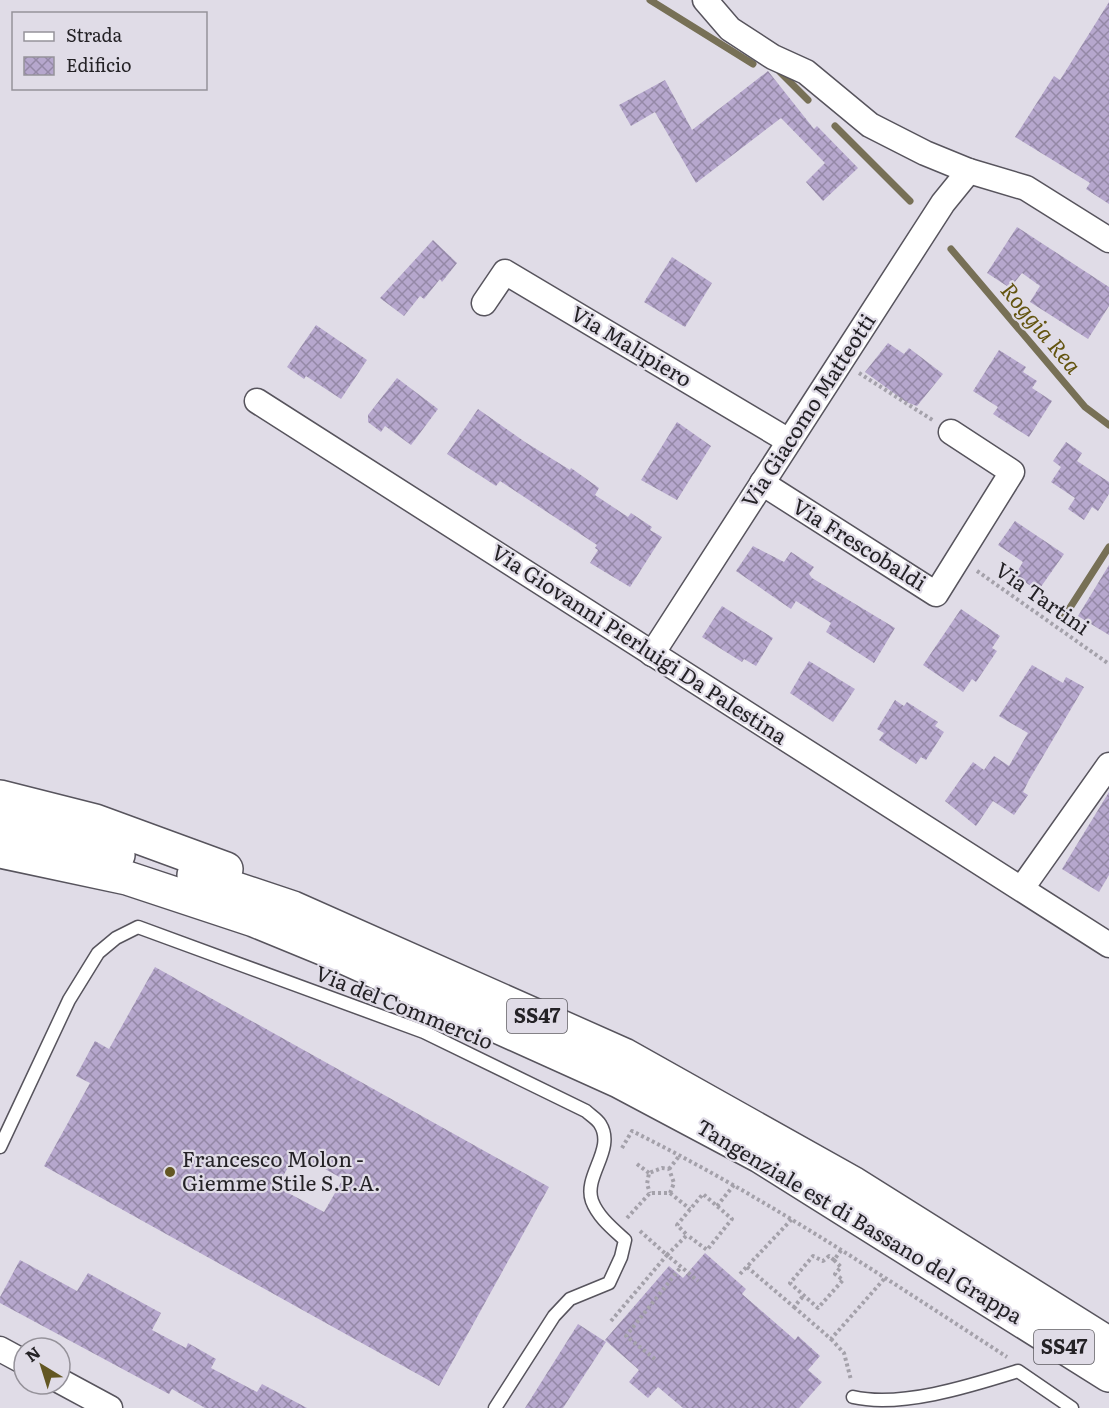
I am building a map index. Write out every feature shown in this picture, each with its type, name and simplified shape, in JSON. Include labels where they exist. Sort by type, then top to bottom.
[{"type":"highway","points":[[0,797],[95,821],[219,865],[293,908]]},
{"type":"highway","name":"Tangenziale est di Bassano del Grappa","points":[[0,825],[192,874],[293,908],[624,1055],[854,1184],[1109,1344]]},
{"type":"highway","name":"Tangenziale est di Bassano del Grappa","points":[[0,851],[127,878],[205,902],[337,954],[620,1081],[760,1156],[1109,1375]]},
{"type":"highway","points":[[0,863],[92,882],[127,878]]},
{"type":"street","points":[[705,0],[730,29],[773,57],[806,72],[870,125],[925,153],[969,171],[1026,188],[1109,240]]},
{"type":"street","name":"Via Giacomo Matteotti","points":[[652,654],[943,203],[969,171]]},
{"type":"street","name":"Via Malipiero","points":[[484,303],[505,272],[789,441]]},
{"type":"street","name":"Via Giovanni Pierluigi Da Palestina","points":[[257,401],[1109,945]]},
{"type":"street","name":"Via Frescobaldi","points":[[762,483],[936,594],[1012,472],[951,432]]},
{"type":"street","points":[[1022,888],[1109,765]]},
{"type":"street","points":[[72,1387],[110,1408]]},
{"type":"lane","name":"Via del Commercio","points":[[0,1147],[69,999],[98,953],[116,938],[138,927],[424,1032],[585,1111],[600,1124],[604,1143],[598,1168],[590,1183],[592,1200],[603,1219],[625,1240],[621,1257],[609,1283],[570,1299],[554,1316],[495,1408]]},
{"type":"lane","points":[[853,1393],[869,1402],[890,1402],[976,1384],[1018,1371],[1072,1408]]},
{"type":"path","points":[[841,361],[951,432]]},
{"type":"path","name":"Via Tartini","points":[[958,559],[1109,664]]},
{"type":"path","points":[[617,1157],[632,1131],[680,1155],[842,1249],[1014,1362]]},
{"type":"path","points":[[669,1169],[680,1155]]},
{"type":"path","points":[[637,1164],[649,1173]]},
{"type":"path","points":[[649,1173],[662,1168],[669,1169]]},
{"type":"path","points":[[669,1169],[674,1183],[670,1193]]},
{"type":"path","points":[[649,1173],[647,1184],[650,1193]]},
{"type":"path","points":[[717,1206],[734,1185]]},
{"type":"path","points":[[626,1219],[650,1193],[670,1193],[690,1209]]},
{"type":"path","points":[[703,1194],[732,1219],[707,1250],[677,1225],[690,1209],[703,1194]]},
{"type":"path","points":[[620,1213],[698,1281]]},
{"type":"path","points":[[740,1274],[792,1219]]},
{"type":"path","points":[[610,1321],[687,1235]]},
{"type":"path","points":[[834,1260],[842,1249]]},
{"type":"path","points":[[813,1256],[823,1262],[829,1256],[834,1260],[841,1267],[835,1274],[843,1280],[818,1308],[790,1283],[813,1256]]},
{"type":"path","points":[[655,1359],[626,1336],[681,1267]]},
{"type":"path","points":[[747,1267],[831,1339],[844,1353],[850,1367],[853,1393]]},
{"type":"path","points":[[831,1339],[885,1278]]},
{"type":"path","points":[[794,1307],[804,1295]]},
{"type":"building","points":[[1109,2],[1109,204],[1086,189],[1090,183],[1015,137],[1054,76],[1060,80]]},
{"type":"building","points":[[768,71],[814,129],[817,126],[858,168],[823,201],[806,182],[825,163],[781,118],[696,183],[655,112],[631,126],[619,105],[665,80],[692,130]]},
{"type":"building","points":[[1017,227],[1109,287],[1109,306],[1088,339],[1030,302],[1040,286],[1022,273],[1010,288],[987,273]]},
{"type":"building","points":[[433,240],[457,263],[424,299],[420,296],[404,316],[380,298]]},
{"type":"building","points":[[672,257],[712,283],[685,327],[644,302]]},
{"type":"building","points":[[316,325],[367,360],[341,399],[306,376],[304,379],[287,367]]},
{"type":"building","points":[[888,343],[904,354],[909,348],[943,374],[917,406],[906,402],[865,372]]},
{"type":"building","points":[[999,350],[1026,367],[1023,372],[1037,381],[1032,388],[1052,401],[1029,437],[993,414],[998,407],[973,391]]},
{"type":"building","points":[[397,378],[438,409],[411,445],[385,426],[381,432],[368,422],[368,415]]},
{"type":"building","points":[[478,409],[525,442],[570,470],[571,468],[599,488],[595,495],[628,517],[631,513],[652,527],[650,530],[662,537],[630,587],[590,563],[598,550],[595,548],[597,545],[500,481],[496,486],[447,454]]},
{"type":"building","points":[[677,422],[711,446],[677,500],[641,480]]},
{"type":"building","points":[[1066,442],[1082,453],[1077,461],[1109,482],[1109,494],[1098,511],[1092,507],[1084,520],[1068,509],[1075,498],[1051,482],[1061,467],[1053,461]]},
{"type":"building","points":[[1015,521],[1064,554],[1038,591],[1015,575],[1023,562],[998,545]]},
{"type":"building","points":[[753,546],[784,562],[791,552],[814,567],[809,574],[812,578],[895,628],[874,663],[826,632],[831,623],[796,601],[791,609],[736,571]]},
{"type":"building","points":[[1109,565],[1109,635],[1078,616]]},
{"type":"building","points":[[722,606],[773,638],[756,666],[744,659],[742,662],[702,637]]},
{"type":"building","points":[[961,609],[1000,636],[992,648],[997,651],[976,682],[972,679],[963,692],[923,665]]},
{"type":"building","points":[[809,661],[855,689],[833,722],[790,693]]},
{"type":"building","points":[[1032,665],[1063,683],[1066,677],[1084,687],[1029,780],[1023,792],[1028,795],[1014,815],[993,801],[976,826],[945,801],[973,762],[984,770],[994,756],[1009,766],[1028,733],[999,716]]},
{"type":"building","points":[[895,700],[904,706],[907,702],[938,722],[935,726],[944,732],[926,760],[921,757],[916,764],[879,740],[884,733],[877,729]]},
{"type":"building","points":[[1109,792],[1109,875],[1099,892],[1062,869]]},
{"type":"building","name":"Francesco Molon - Giemme Stile S.P.A.","points":[[155,967],[549,1187],[439,1386],[44,1166],[90,1083],[76,1076],[95,1041],[109,1049]],"holes":[[[296,1153],[343,1179],[324,1212],[277,1187]]]},
{"type":"building","points":[[705,1253],[746,1289],[742,1294],[795,1340],[798,1336],[820,1356],[808,1370],[822,1382],[799,1408],[683,1408],[658,1387],[648,1398],[629,1382],[639,1370],[605,1340],[669,1266],[683,1278]]},
{"type":"building","points":[[20,1260],[77,1291],[88,1273],[161,1313],[152,1330],[186,1348],[188,1343],[216,1359],[211,1368],[257,1392],[262,1384],[307,1408],[205,1408],[172,1389],[169,1394],[72,1342],[72,1336],[61,1336],[0,1303],[0,1297]]},
{"type":"building","points":[[578,1324],[606,1342],[563,1408],[525,1408]]},
{"type":"waterway","name":"Roggia Rea","points":[[650,0],[753,64]]},
{"type":"waterway","name":"Roggia Rea","points":[[780,72],[808,100]]},
{"type":"waterway","name":"Roggia Rea","points":[[835,126],[910,201]]},
{"type":"waterway","name":"Roggia Rea","points":[[951,249],[1085,407],[1109,425]]},
{"type":"waterway","name":"Roggia Rea","points":[[1064,617],[1109,547]]},
{"type":"place","name":"Francesco Molon - Giemme Stile S.P.A.","points":[[170,1172]]}]
